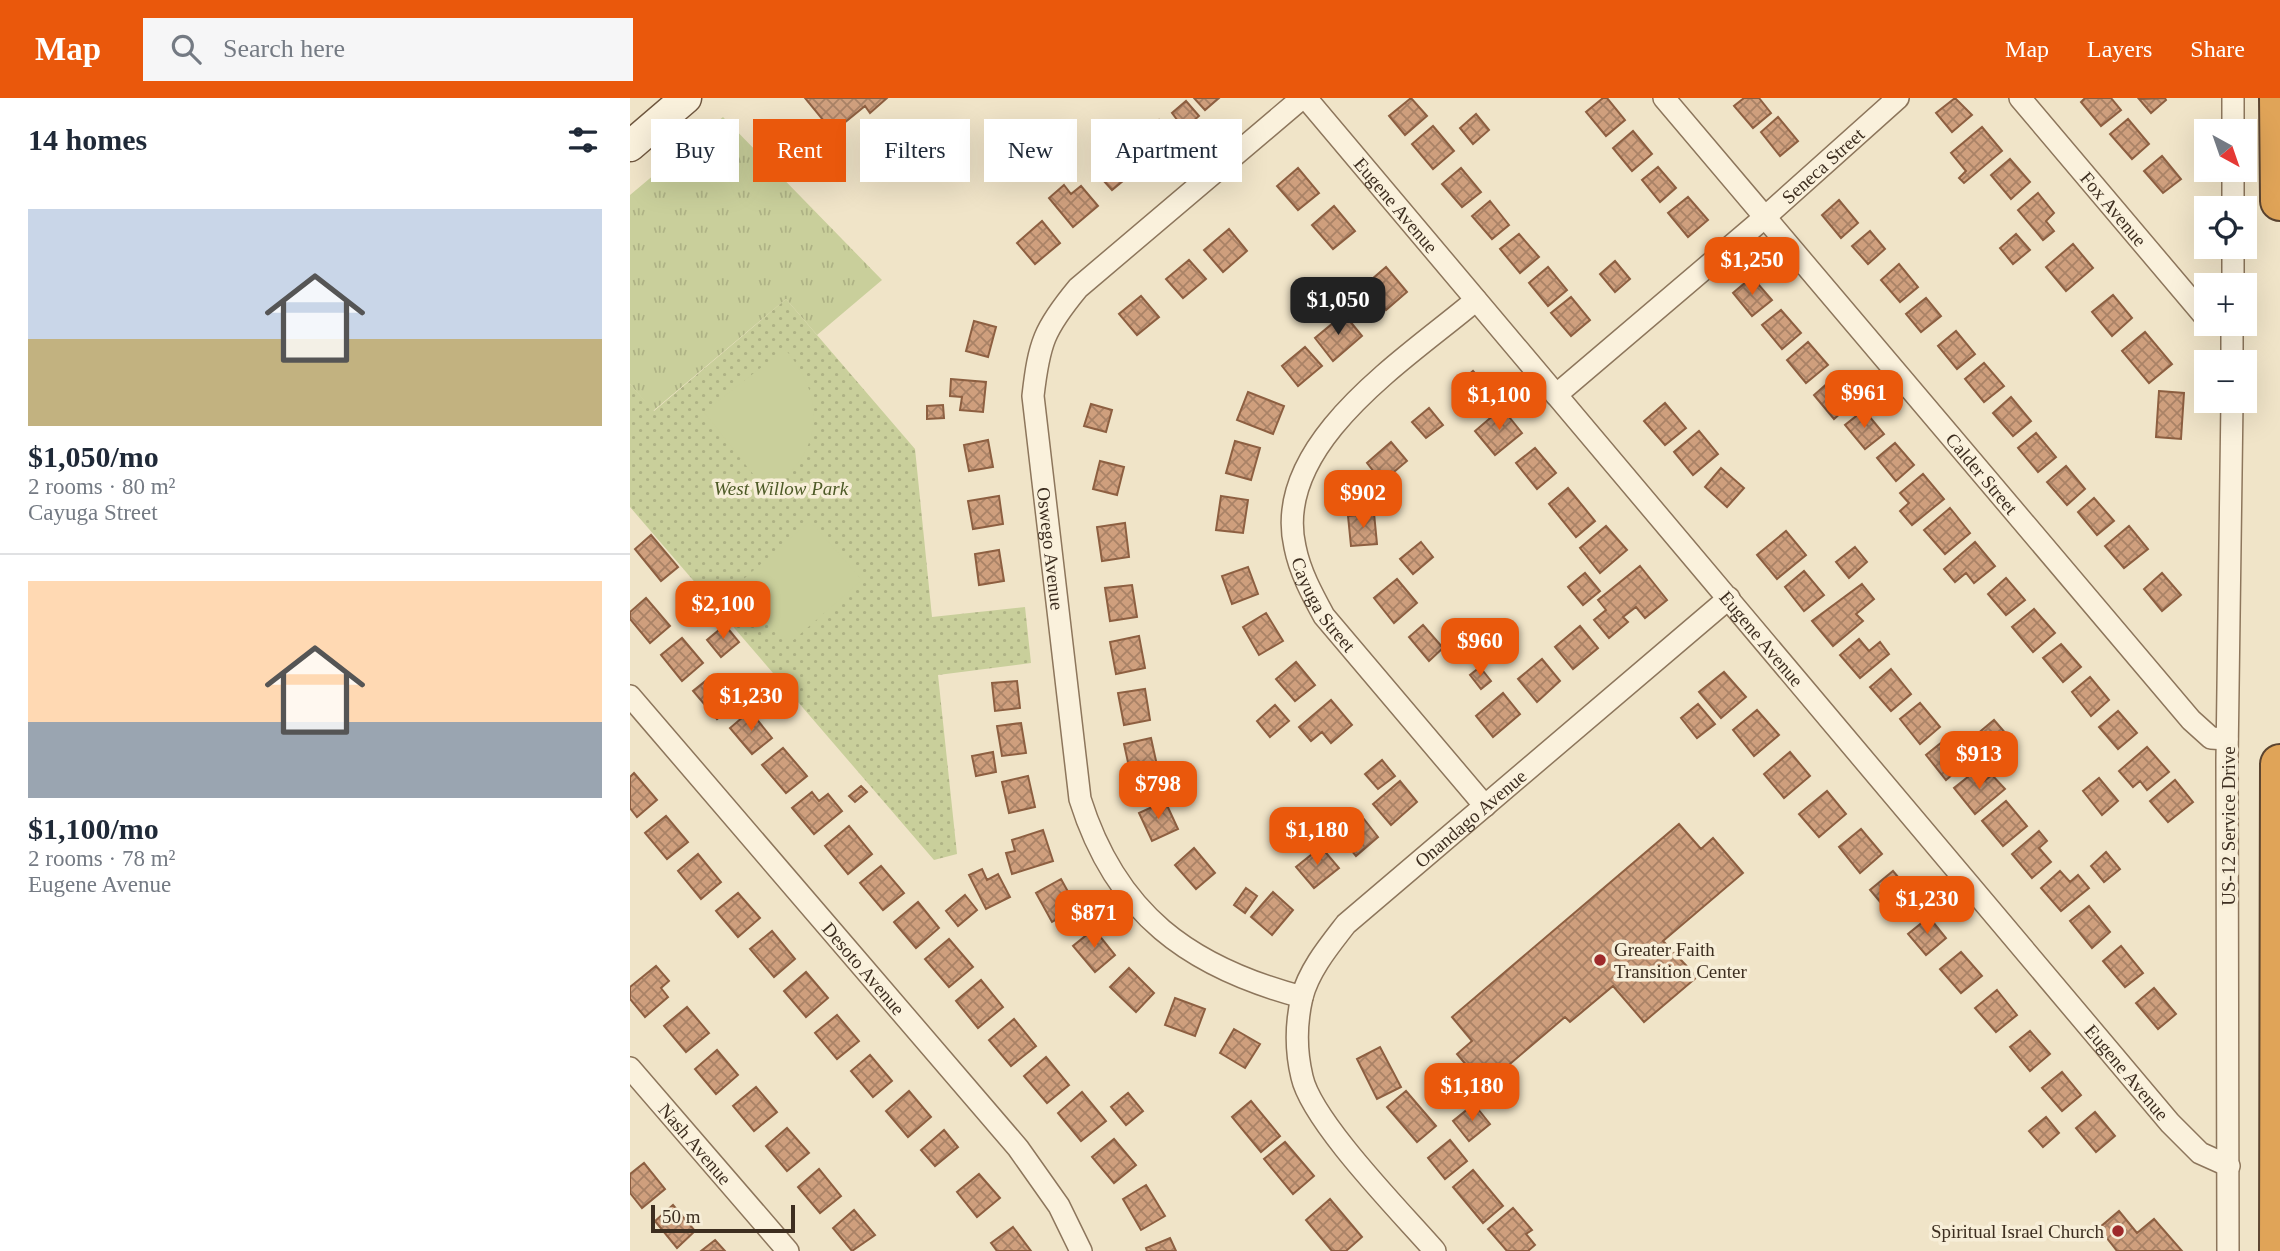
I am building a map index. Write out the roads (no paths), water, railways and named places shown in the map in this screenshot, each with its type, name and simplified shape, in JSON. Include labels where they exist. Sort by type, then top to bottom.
[{"type":"highway","points":[[2279,98],[2280,201]]},
{"type":"highway","points":[[2279,1251],[2280,764]]},
{"type":"street","points":[[630,146],[686,98]]},
{"type":"street","name":"Eugene Avenue","points":[[1304,98],[2170,1123],[2200,1153],[2229,1166]]},
{"type":"street","name":"Oswego Avenue","points":[[1302,997],[1241,978],[1175,942],[1127,895],[1090,833],[1080,799],[1033,396],[1038,356],[1051,320],[1078,288],[1304,98]]},
{"type":"street","name":"Calder Street","points":[[1664,98],[2191,720],[2211,738],[2227,739]]},
{"type":"street","name":"Seneca Street","points":[[1556,395],[1765,218],[1898,98]]},
{"type":"street","name":"Fox Avenue","points":[[2020,98],[2194,304]]},
{"type":"street","points":[[2233,98],[2233,119]]},
{"type":"street","name":"Cayuga Street","points":[[1476,300],[1349,408],[1327,431],[1308,459],[1300,480],[1293,524],[1294,546],[1306,582],[1324,616],[1485,806]]},
{"type":"street","name":"US-12 Service Drive","points":[[2228,1251],[2227,739],[2232,413]]},
{"type":"street","name":"Onandago Avenue","points":[[1435,1251],[1349,1153],[1315,1105],[1302,1080],[1297,1042],[1302,997],[1313,971],[1346,924],[1729,598]]},
{"type":"street","name":"Desoto Avenue","points":[[630,696],[1018,1148],[1059,1206],[1081,1251]]},
{"type":"street","name":"Nash Avenue","points":[[630,1068],[788,1251]]},
{"type":"place","name":"Greater Faith Transition Center","points":[[1600,960]]},
{"type":"place","name":"Spiritual Israel Church","points":[[2118,1231]]},
{"type":"park label","name":"West Willow Park","points":[[781,488]]}]
